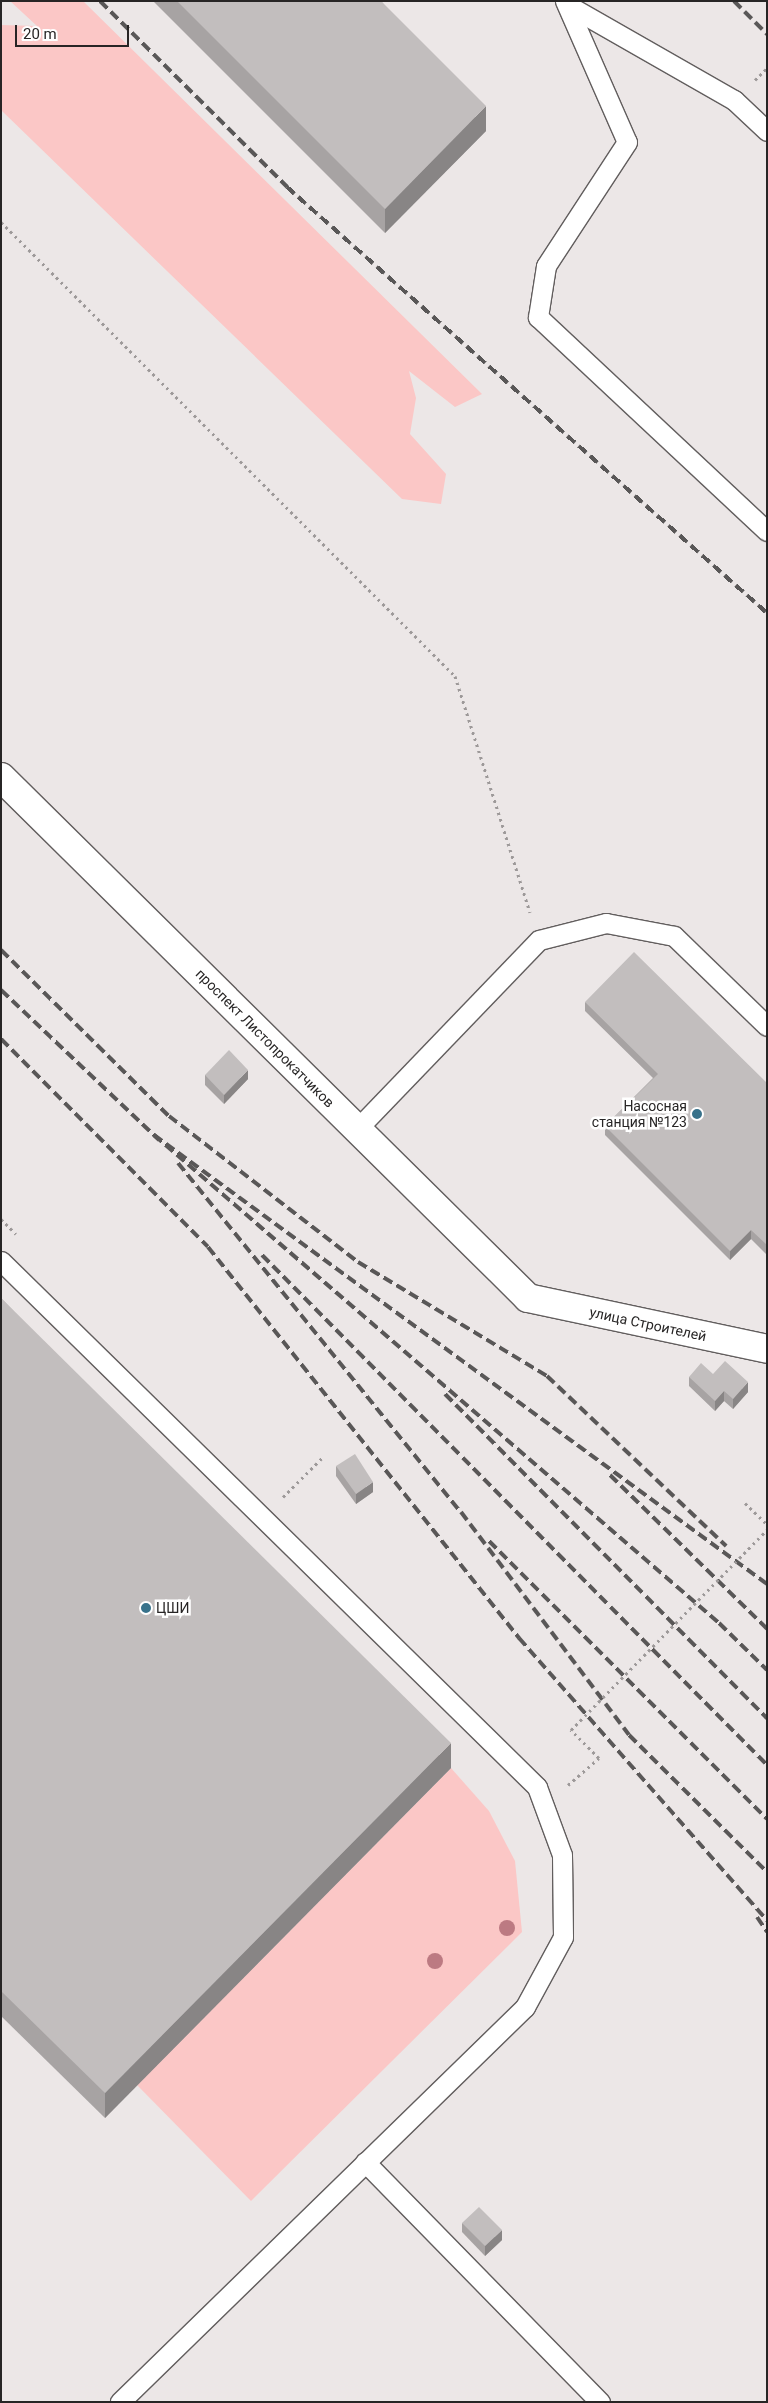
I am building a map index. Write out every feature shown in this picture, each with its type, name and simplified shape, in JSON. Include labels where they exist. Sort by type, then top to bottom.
[{"type":"street","name":"проспект Листопрокатчиков","points":[[1,778],[528,1298]]},
{"type":"street","name":"улица Строителей","points":[[528,1298],[767,1349]]},
{"type":"lane","points":[[568,4],[734,100],[767,131]]},
{"type":"lane","points":[[568,4],[627,142],[546,266],[538,317],[767,531]]},
{"type":"lane","points":[[357,1129],[539,940],[606,923],[674,936],[767,1026]]},
{"type":"lane","points":[[1,1261],[537,1787],[562,1855],[563,1937],[525,2007],[120,2402]]},
{"type":"lane","points":[[365,2162],[600,2402]]},
{"type":"path","points":[[1,222],[455,676],[539,940]]},
{"type":"path","points":[[283,1498],[322,1458]]},
{"type":"path","points":[[745,1503],[767,1524]]},
{"type":"path","points":[[537,1787],[573,1785],[599,1758],[570,1730],[767,1530]]},
{"type":"shaded area","points":[[10,1],[83,1],[482,394],[455,407],[409,371],[416,398],[410,434],[446,474],[441,504],[402,499],[1,110],[1,25],[37,26]]},
{"type":"shaded area","points":[[451,1768],[489,1811],[515,1861],[522,1932],[251,2201],[137,2085]]},
{"type":"building","points":[[177,1],[381,1],[486,106],[385,209]]},
{"type":"building","name":"Насосная станция №123","points":[[634,952],[767,1083],[767,1245],[751,1230],[730,1251],[605,1126],[658,1074],[585,1002]]},
{"type":"building","points":[[229,1050],[248,1070],[224,1095],[205,1075]]},
{"type":"building","name":"ЦШИ","points":[[1,1298],[451,1743],[105,2093],[1,1991]]},
{"type":"building","points":[[725,1361],[748,1382],[733,1399],[724,1391],[715,1401],[689,1377],[701,1363],[713,1374]]},
{"type":"building","points":[[355,1454],[373,1482],[356,1494],[336,1466]]},
{"type":"building","points":[[479,2207],[502,2230],[485,2246],[462,2223]]},
{"type":"railway","points":[[100,1],[287,187],[767,613]]},
{"type":"railway","points":[[734,1],[767,34]]},
{"type":"railway","points":[[1,950],[169,1116],[358,1262],[547,1376],[726,1546]]},
{"type":"railway","points":[[1,990],[159,1140]]},
{"type":"railway","points":[[1,1039],[208,1247],[519,1638],[767,1920]]},
{"type":"railway","points":[[767,1584],[154,1135],[719,1623],[767,1670]]},
{"type":"railway","points":[[178,1163],[461,1512],[629,1735],[767,1872]]},
{"type":"railway","points":[[262,1255],[767,1765]]},
{"type":"railway","points":[[445,1394],[767,1718]]},
{"type":"railway","points":[[610,1475],[767,1629]]},
{"type":"railway","points":[[489,1541],[767,1819]]},
{"type":"railway","points":[[757,1917],[767,1932]]},
{"type":"place","name":"Насосная станция №123","points":[[697,1114]]},
{"type":"place","name":"ЦШИ","points":[[146,1608]]}]
